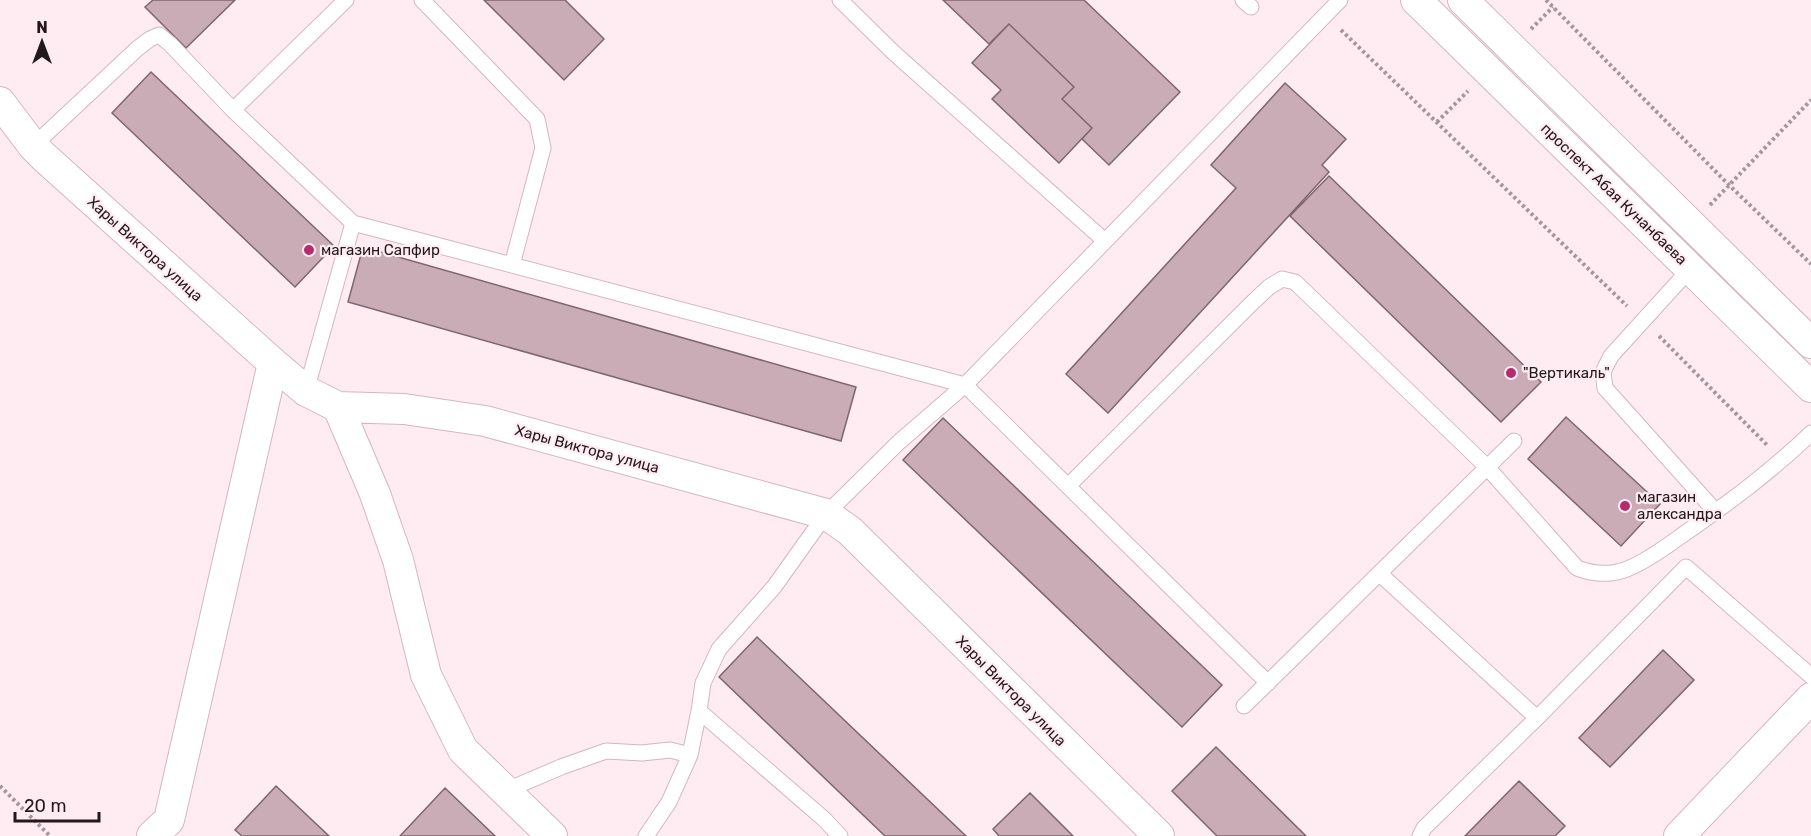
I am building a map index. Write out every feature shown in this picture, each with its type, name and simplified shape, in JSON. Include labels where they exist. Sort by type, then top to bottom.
[{"type":"street","name":"проспект Абая Кунанбаева","points":[[1416,0],[1811,387]]},
{"type":"street","name":"проспект Абая Кунанбаева","points":[[1463,0],[1811,343]]},
{"type":"street","name":"Хары Виктора улица","points":[[1,105],[33,146],[273,363],[306,391],[338,407],[404,409],[485,421],[826,514],[850,531],[1159,836]]},
{"type":"street","points":[[168,831],[273,363]]},
{"type":"street","points":[[338,407],[375,494],[398,560],[426,675],[463,750],[552,836]]},
{"type":"street","points":[[1679,836],[1811,698]]},
{"type":"lane","points":[[233,110],[346,0]]},
{"type":"lane","points":[[422,0],[537,119],[543,148],[512,265]]},
{"type":"lane","points":[[840,0],[894,53],[1105,241]]},
{"type":"lane","points":[[646,836],[669,802],[690,755],[703,683],[719,649],[774,587],[826,514],[899,442],[965,385],[1340,0]]},
{"type":"lane","points":[[33,146],[138,48],[159,35],[233,110],[353,223],[965,385],[1268,683]]},
{"type":"lane","points":[[306,391],[353,223]]},
{"type":"lane","points":[[1690,269],[1611,356],[1603,372],[1605,388],[1716,512]]},
{"type":"lane","points":[[1068,486],[1254,301],[1282,279],[1295,282],[1487,467],[1577,568],[1593,574],[1619,572],[1655,555],[1783,461],[1811,433]]},
{"type":"lane","points":[[1244,706],[1514,441]]},
{"type":"lane","points":[[1669,545],[1686,567],[1811,676]]},
{"type":"lane","points":[[1420,836],[1424,828],[1537,718],[1686,567]]},
{"type":"lane","points":[[1380,574],[1537,718]]},
{"type":"lane","points":[[699,711],[824,819],[840,836]]},
{"type":"lane","points":[[505,791],[606,751],[642,753],[670,750],[690,755]]},
{"type":"path","points":[[1546,0],[1729,185],[1811,264]]},
{"type":"path","points":[[1325,15],[1643,321],[1783,461]]},
{"type":"path","points":[[1691,225],[1811,100]]},
{"type":"path","points":[[0,786],[50,836]]},
{"type":"building","points":[[153,0],[235,0],[186,48],[145,7]]},
{"type":"building","points":[[484,0],[565,0],[604,39],[564,80]]},
{"type":"building","points":[[943,0],[1084,0],[1180,92],[1109,165],[1082,139],[1092,128],[1062,99],[1074,87],[1009,24],[989,44]]},
{"type":"building","points":[[1009,24],[1074,87],[1062,99],[1092,128],[1059,163],[992,99],[1001,90],[972,63]]},
{"type":"building","points":[[151,72],[334,246],[295,287],[112,113]]},
{"type":"building","points":[[1285,83],[1346,139],[1322,165],[1329,172],[1108,413],[1066,374],[1236,188],[1211,165]]},
{"type":"building","points":[[1329,176],[1541,382],[1501,422],[1290,216]]},
{"type":"building","points":[[363,247],[856,387],[841,441],[348,302]]},
{"type":"building","points":[[1566,417],[1660,504],[1621,546],[1528,459]]},
{"type":"building","points":[[943,418],[1222,685],[1182,727],[903,460]]},
{"type":"building","points":[[757,637],[966,836],[885,836],[719,677]]},
{"type":"building","points":[[1663,650],[1694,680],[1610,767],[1579,738]]},
{"type":"building","points":[[1216,747],[1306,836],[1217,836],[1172,791]]},
{"type":"building","points":[[1519,781],[1565,826],[1555,836],[1465,836]]},
{"type":"building","points":[[276,786],[329,836],[242,836],[235,830]]},
{"type":"building","points":[[445,788],[495,836],[400,836]]},
{"type":"building","points":[[1030,793],[1073,836],[999,836],[993,829]]},
{"type":"place","name":"магазин Сапфир","points":[[309,250]]},
{"type":"place","name":"\"Вертикаль\"","points":[[1511,373]]},
{"type":"place","name":"магазин александра","points":[[1625,506]]}]
